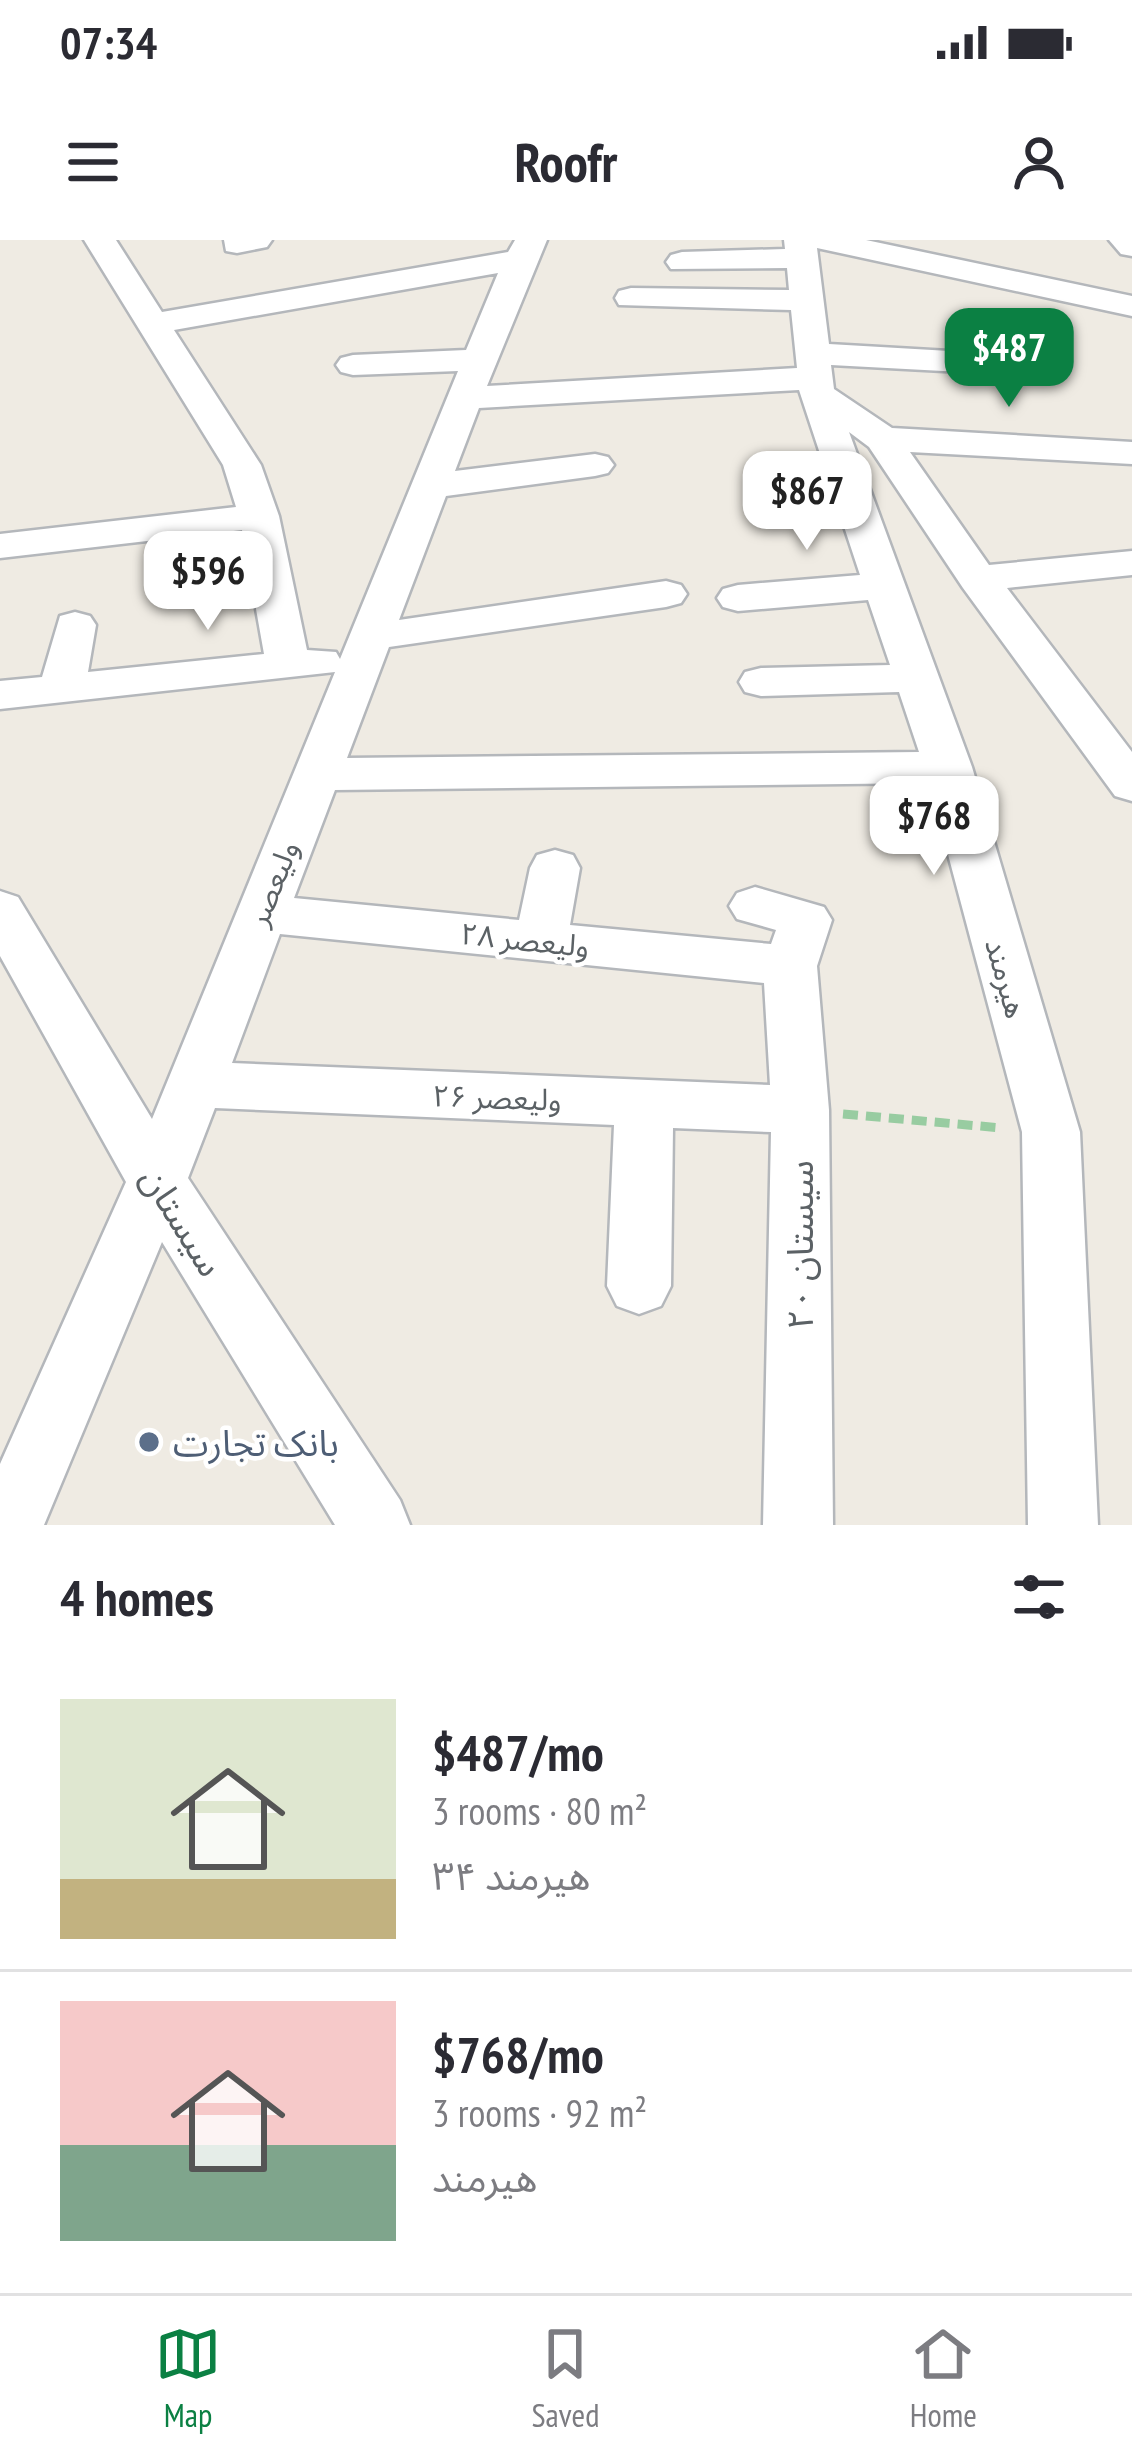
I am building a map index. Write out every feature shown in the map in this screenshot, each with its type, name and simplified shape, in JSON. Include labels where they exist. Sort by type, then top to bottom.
[{"type":"street","points":[[100,240],[242,465],[259,516],[288,666]]},
{"type":"street","points":[[1125,240],[1132,247]]},
{"type":"street","points":[[154,323],[525,250]]},
{"type":"street","name":"ولیعصر","points":[[9,1525],[157,1181],[525,250]]},
{"type":"street","points":[[631,298],[808,260]]},
{"type":"street","points":[[682,262],[808,260],[1132,306]]},
{"type":"street","name":"هیرمند","points":[[808,260],[816,375],[883,586],[948,767],[1051,1132],[1063,1525]]},
{"type":"street","points":[[353,365],[472,379],[642,388],[1018,365]]},
{"type":"street","points":[[816,375],[883,439],[978,579],[1117,744],[1132,785]]},
{"type":"street","points":[[883,439],[1132,453]]},
{"type":"street","points":[[430,486],[596,464]]},
{"type":"street","points":[[0,546],[259,516]]},
{"type":"street","points":[[978,579],[1132,563]]},
{"type":"street","points":[[738,598],[883,586]]},
{"type":"street","points":[[0,695],[288,666],[366,647],[530,635],[666,594]]},
{"type":"street","points":[[62,688],[75,626]]},
{"type":"street","points":[[761,682],[916,678]]},
{"type":"street","points":[[316,774],[948,767]]},
{"type":"street","points":[[541,941],[555,868]]},
{"type":"street","name":"سیستان ۲۰","points":[[755,906],[806,920],[790,966],[800,1110],[798,1525]]},
{"type":"street","name":"سیستان","points":[[0,910],[157,1181],[375,1525]]},
{"type":"street","name":"ولیعصر ۲۸","points":[[261,913],[790,966]]},
{"type":"street","name":"ولیعصر ۲۶","points":[[193,1084],[800,1110]]},
{"type":"street","points":[[639,1286],[644,1103]]},
{"type":"path","points":[[800,1110],[1051,1132]]},
{"type":"place","name":"بانک تجارت","points":[[149,1442]]}]
